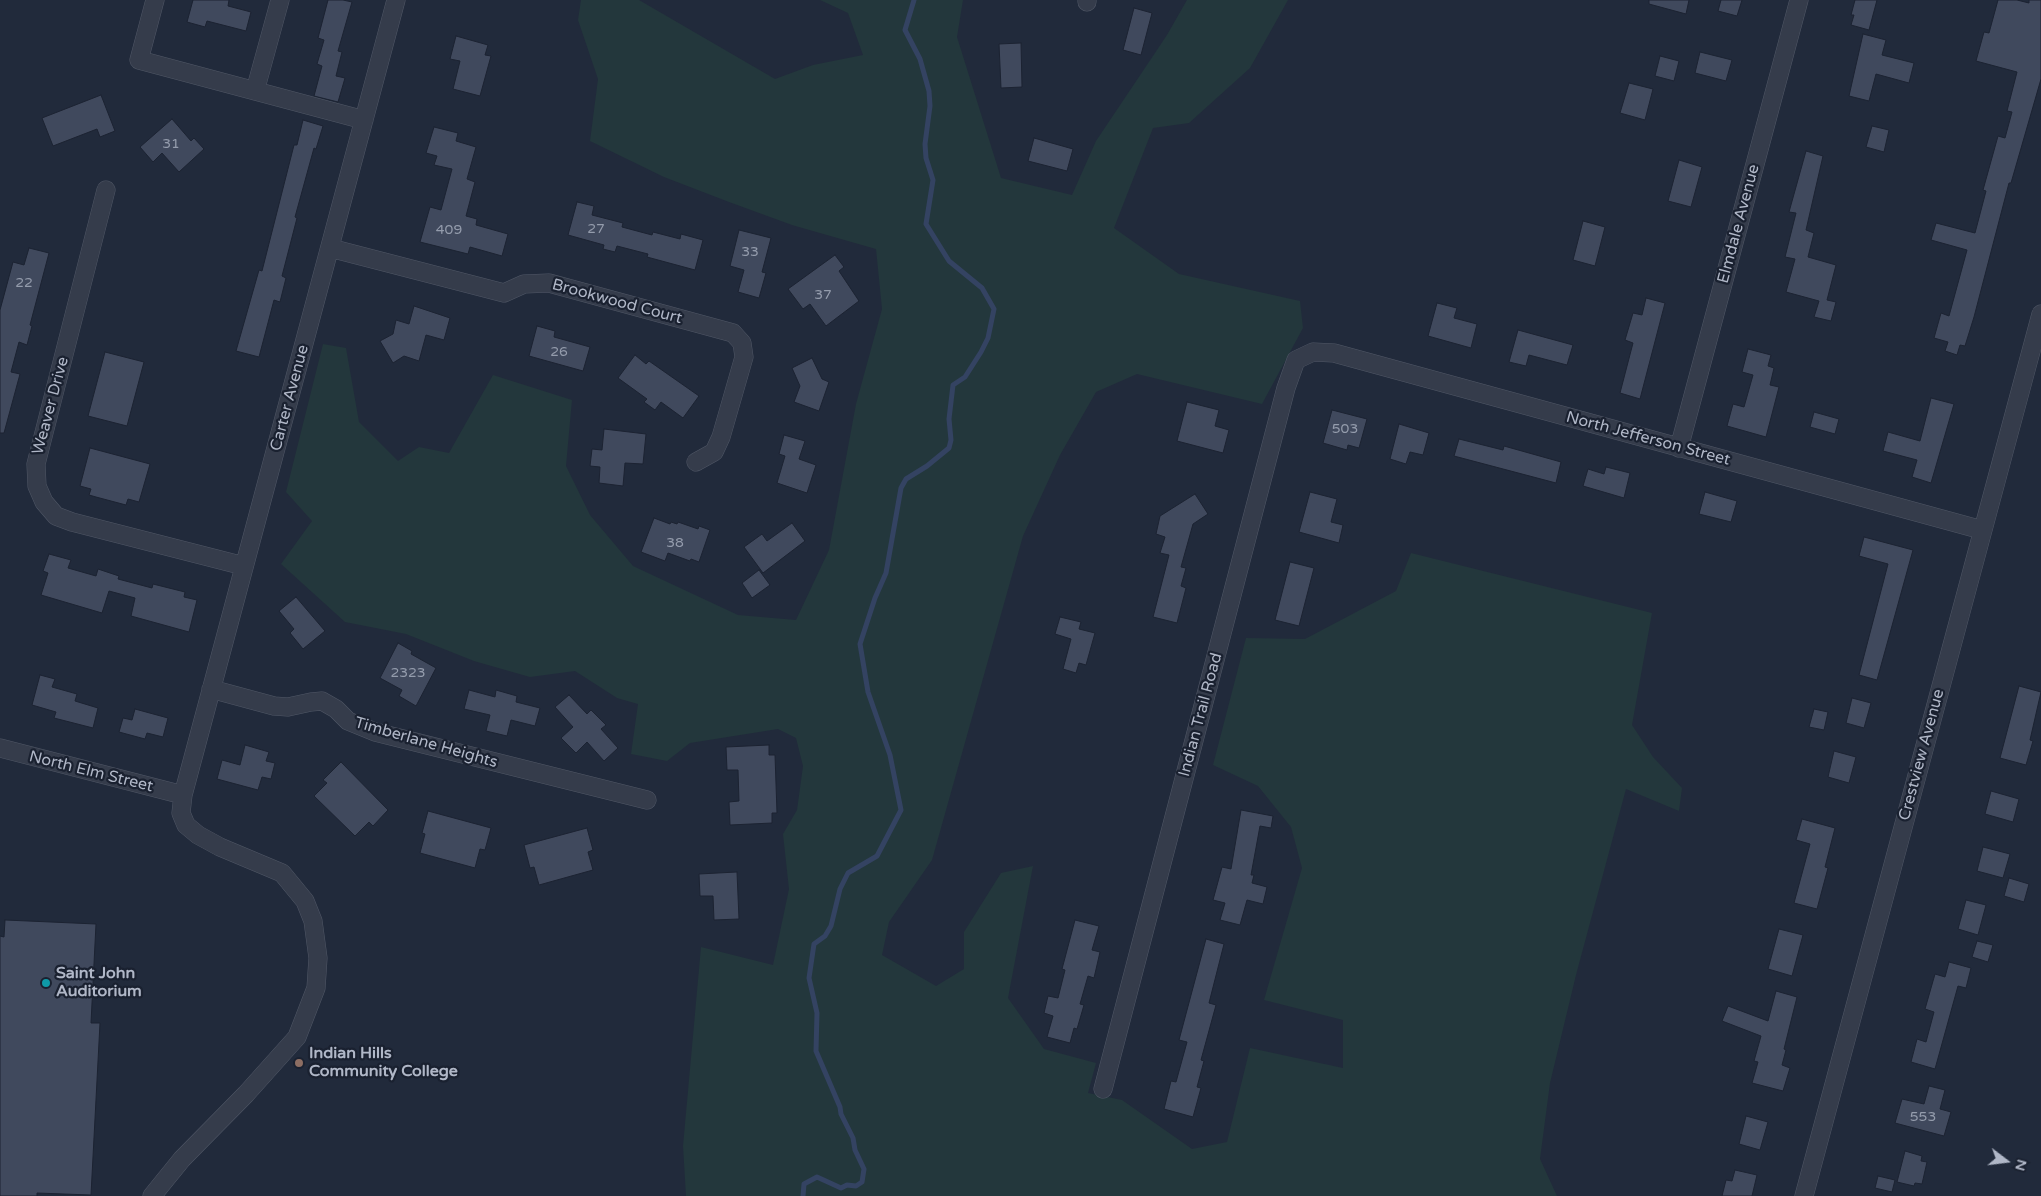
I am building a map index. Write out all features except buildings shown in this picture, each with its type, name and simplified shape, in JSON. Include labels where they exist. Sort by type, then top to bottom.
[{"type":"street","points":[[155,0],[140,60],[364,120]]},
{"type":"street","points":[[256,91],[280,0]]},
{"type":"street","name":"Carter Avenue","points":[[152,1196],[182,1160],[297,1038],[306,1017],[317,981],[318,958],[313,921],[305,901],[282,873],[220,846],[186,825],[181,813],[183,795],[211,689],[396,0]]},
{"type":"street","name":"Elmdale Avenue","points":[[1679,448],[1799,0]]},
{"type":"street","name":"Weaver Drive","points":[[106,190],[36,464],[37,486],[44,502],[56,516],[72,522],[244,566]]},
{"type":"street","name":"Brookwood Court","points":[[330,248],[504,293],[524,284],[549,283],[733,333],[742,342],[744,358],[721,437],[714,452],[696,462]]},
{"type":"street","name":"Crestview Avenue","points":[[1804,1196],[2041,314]]},
{"type":"street","name":"North Jefferson Street","points":[[1313,352],[1334,353],[1982,530]]},
{"type":"street","name":"Indian Trail Road","points":[[1102,1089],[1286,388],[1296,360],[1313,352]]},
{"type":"street","name":"Timberlane Heights","points":[[211,689],[274,706],[288,707],[311,702],[322,702],[336,709],[348,721],[375,732],[647,800]]},
{"type":"street","name":"North Elm Street","points":[[0,748],[183,795]]},
{"type":"green space","points":[[581,0],[639,0],[775,79],[813,65],[863,55],[848,13],[820,0],[963,0],[957,37],[1001,178],[1072,195],[1096,141],[1167,35],[1187,0],[1288,0],[1250,68],[1189,123],[1153,128],[1114,228],[1179,274],[1300,301],[1303,328],[1262,404],[1137,374],[1096,392],[1060,455],[1023,536],[932,860],[889,922],[882,955],[936,986],[964,969],[964,932],[1001,873],[1033,866],[1008,998],[1044,1049],[1096,1063],[1088,1093],[1122,1100],[1192,1149],[1227,1142],[1250,1048],[1343,1068],[1343,1020],[1264,1000],[1302,868],[1291,827],[1258,786],[1213,765],[1246,638],[1305,639],[1396,591],[1411,553],[1652,613],[1632,725],[1653,757],[1682,788],[1679,811],[1626,789],[1576,975],[1550,1083],[1540,1159],[1557,1196],[686,1196],[683,1146],[701,947],[773,965],[789,889],[783,834],[797,810],[803,766],[796,738],[778,729],[690,743],[667,761],[631,754],[638,704],[617,698],[575,671],[530,677],[474,661],[406,634],[345,622],[281,564],[312,521],[286,492],[323,344],[346,348],[359,422],[398,461],[419,447],[449,453],[493,375],[572,400],[566,466],[590,515],[633,566],[738,615],[796,620],[829,550],[856,404],[882,309],[876,249],[792,225],[729,202],[664,177],[590,141],[598,79],[578,20]]},
{"type":"waterway","points":[[803,1196],[804,1184],[817,1177],[841,1188],[847,1185],[856,1186],[862,1182],[864,1169],[816,1051],[817,1013],[809,978],[814,944],[825,936],[831,926],[840,889],[848,873],[877,856],[901,810],[890,755],[868,692],[860,644],[875,598],[886,573],[901,488],[906,479],[927,466],[949,448],[951,440],[949,419],[953,385],[965,377],[981,352],[988,338],[994,309],[982,288],[949,261],[926,224],[933,180],[926,158],[925,144],[930,106],[929,91],[920,59],[905,30],[914,0]]},
{"type":"place","name":"Saint John Auditorium","points":[[46,983]]},
{"type":"place","name":"Indian Hills Community College","points":[[299,1063]]}]
